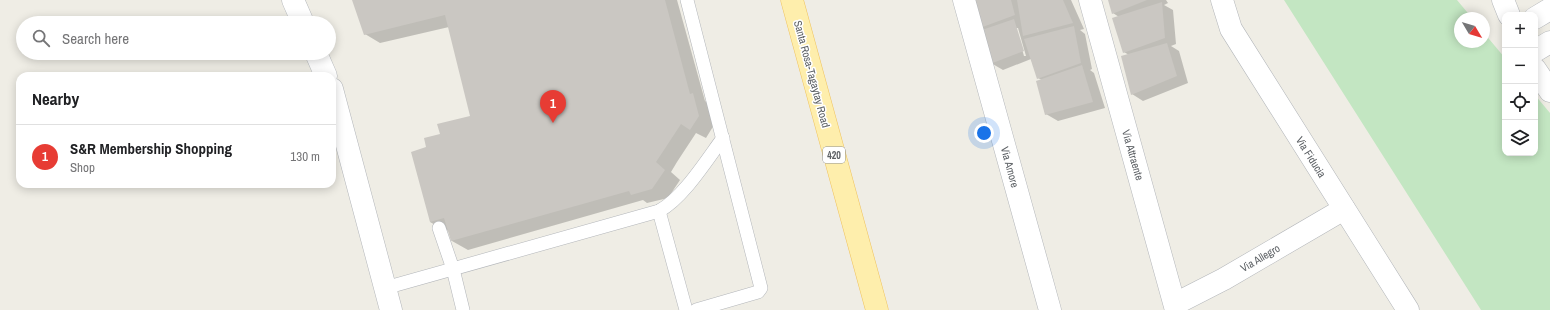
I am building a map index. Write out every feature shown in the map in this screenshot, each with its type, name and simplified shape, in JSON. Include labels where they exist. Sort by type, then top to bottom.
[{"type":"main road","name":"Santa Rosa-Tagaytay Road","points":[[792,0],[877,310]]},
{"type":"street","points":[[292,0],[300,16]]},
{"type":"street","name":"Via Amore","points":[[964,0],[1050,310]]},
{"type":"street","name":"Via Attraente","points":[[1090,0],[1175,307]]},
{"type":"street","name":"Via Fiducia","points":[[1222,0],[1231,29],[1408,310]]},
{"type":"street","points":[[1503,0],[1508,12]]},
{"type":"street","points":[[1538,16],[1550,8]]},
{"type":"street","points":[[1538,49],[1550,42]]},
{"type":"street","points":[[319,60],[324,72]]},
{"type":"street","points":[[1538,73],[1550,91]]},
{"type":"street","points":[[336,104],[391,310]]},
{"type":"street","name":"Via Allegro","points":[[1175,307],[1344,209]]},
{"type":"lane","points":[[687,0],[761,288],[758,292],[696,310]]},
{"type":"lane","points":[[385,288],[659,211],[669,206],[723,138]]},
{"type":"lane","points":[[659,211],[686,310]]},
{"type":"lane","points":[[439,228],[453,269],[463,310]]},
{"type":"green space","points":[[1284,0],[1457,0],[1467,12],[1454,12],[1454,48],[1490,48],[1490,40],[1502,54],[1502,156],[1538,156],[1538,99],[1550,113],[1550,310],[1481,310]]},
{"type":"building","points":[[352,0],[665,0],[690,94],[693,93],[699,116],[690,130],[681,124],[656,162],[665,170],[652,189],[631,195],[629,191],[451,241],[444,218],[430,222],[411,152],[426,147],[424,138],[440,134],[437,124],[470,116],[445,15],[364,35]]},
{"type":"building","points":[[972,0],[1011,0],[1015,15],[980,28]]},
{"type":"building","points":[[1017,0],[1063,0],[1073,23],[1023,36]]},
{"type":"building","points":[[1108,0],[1147,0],[1112,14]]},
{"type":"building","points":[[1162,2],[1165,38],[1123,53],[1112,18]]},
{"type":"building","points":[[1014,19],[1024,51],[990,64],[979,31]]},
{"type":"building","points":[[1074,26],[1081,63],[1037,79],[1024,39]]},
{"type":"building","points":[[1167,43],[1177,76],[1131,95],[1121,56]]},
{"type":"building","points":[[1082,65],[1093,102],[1045,115],[1036,81]]},
{"type":"place","name":"S&R Membership Shopping","points":[[553,123]]}]
